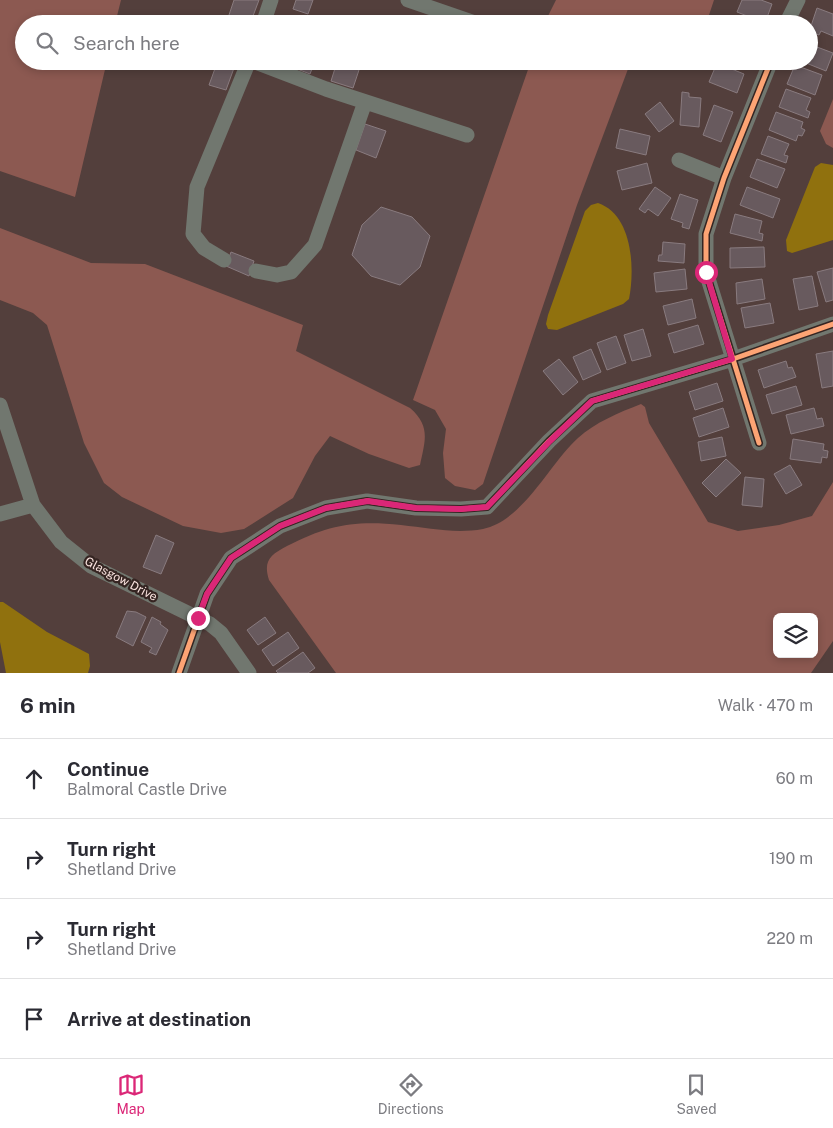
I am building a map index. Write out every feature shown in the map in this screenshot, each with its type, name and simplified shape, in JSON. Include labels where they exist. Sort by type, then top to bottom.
[{"type":"street","points":[[266,15],[271,0]]},
{"type":"street","points":[[408,0],[452,15]]},
{"type":"street","points":[[790,15],[798,0]]},
{"type":"street","points":[[224,260],[204,248],[194,234],[197,187],[244,70]]},
{"type":"street","points":[[278,70],[467,136]]},
{"type":"street","points":[[759,443],[706,272],[706,234],[724,178],[767,70]]},
{"type":"street","points":[[256,271],[277,275],[291,272],[315,246],[365,102]]},
{"type":"street","points":[[679,160],[724,178]]},
{"type":"street","points":[[179,673],[207,594],[231,558],[280,526],[326,508],[368,501],[416,508],[461,509],[487,507],[550,441],[592,401],[732,359],[833,324]]},
{"type":"street","name":"Glasgow Drive","points":[[0,405],[33,504],[61,542],[90,566],[198,618],[221,633],[250,673]]},
{"type":"street","points":[[0,514],[33,504]]},
{"type":"shaded area","points":[[0,0],[121,0],[117,15],[15,15],[15,70],[105,70],[75,197],[0,171]]},
{"type":"shaded area","points":[[556,0],[714,0],[709,15],[548,15]]},
{"type":"shaded area","points":[[528,70],[628,70],[577,205],[483,484],[475,490],[455,486],[445,478],[443,453],[446,429],[435,410],[413,400]]},
{"type":"shaded area","points":[[833,99],[833,148],[826,144],[820,131]]},
{"type":"shaded area","points":[[821,163],[833,165],[833,240],[792,253],[787,251],[786,240],[815,167]]},
{"type":"shaded area","points":[[598,203],[610,209],[625,231],[629,244],[632,273],[629,299],[623,304],[557,330],[548,329],[546,324],[548,315],[585,211],[591,205]]},
{"type":"shaded area","points":[[0,228],[91,263],[145,264],[303,325],[296,351],[410,408],[417,415],[425,434],[420,465],[409,468],[369,454],[330,436],[315,456],[293,498],[244,529],[221,533],[183,526],[122,497],[104,483],[84,443],[47,325],[33,313],[0,300]]},
{"type":"shaded area","points":[[641,404],[645,407],[649,423],[708,522],[738,531],[779,525],[812,516],[833,482],[833,641],[811,673],[336,673],[269,580],[267,568],[269,559],[272,556],[281,549],[302,539],[329,529],[370,523],[462,531],[483,529],[497,524],[511,515],[523,503],[578,438],[616,414]]},
{"type":"shaded area","points":[[0,602],[3,602],[47,632],[89,654],[90,666],[88,673],[6,673],[0,642]]},
{"type":"building","points":[[234,0],[259,0],[253,15],[229,15]]},
{"type":"building","points":[[296,0],[313,0],[308,14],[293,9]]},
{"type":"building","points":[[742,0],[761,0],[772,4],[768,15],[745,15],[737,12]]},
{"type":"building","points":[[817,8],[833,14],[833,36],[821,31],[818,35],[818,15],[815,15]]},
{"type":"building","points":[[818,47],[833,53],[826,71],[818,68]]},
{"type":"building","points":[[214,70],[233,70],[226,90],[209,85]]},
{"type":"building","points":[[300,70],[312,70],[310,74]]},
{"type":"building","points":[[334,70],[359,70],[353,88],[331,81]]},
{"type":"building","points":[[714,70],[734,70],[744,74],[737,93],[709,82]]},
{"type":"building","points":[[793,70],[808,70],[822,75],[815,95],[787,84]]},
{"type":"building","points":[[786,89],[811,98],[806,110],[810,112],[808,118],[779,107]]},
{"type":"building","points":[[682,92],[689,93],[689,97],[701,98],[699,127],[680,125]]},
{"type":"building","points":[[660,102],[674,121],[659,132],[645,114]]},
{"type":"building","points":[[714,105],[733,112],[721,142],[703,135]]},
{"type":"building","points":[[776,112],[803,122],[801,128],[805,130],[802,136],[798,135],[796,141],[769,130]]},
{"type":"building","points":[[365,124],[386,131],[376,158],[356,150]]},
{"type":"building","points":[[620,129],[650,136],[646,155],[616,148]]},
{"type":"building","points":[[768,136],[789,144],[784,155],[788,156],[786,163],[761,154]]},
{"type":"building","points":[[757,159],[785,169],[777,188],[750,177]]},
{"type":"building","points":[[647,163],[652,183],[622,190],[617,171]]},
{"type":"building","points":[[655,187],[671,198],[658,216],[648,209],[645,213],[639,209]]},
{"type":"building","points":[[747,187],[780,199],[773,218],[740,205]]},
{"type":"building","points":[[680,194],[698,200],[689,229],[682,227],[683,223],[671,219]]},
{"type":"building","points":[[381,207],[412,217],[430,236],[420,267],[400,285],[371,276],[352,255],[362,225]]},
{"type":"building","points":[[735,214],[762,221],[759,233],[763,234],[762,241],[730,233]]},
{"type":"building","points":[[663,242],[685,244],[684,263],[658,261],[659,255],[662,255]]},
{"type":"building","points":[[764,247],[765,267],[730,268],[730,248]]},
{"type":"building","points":[[231,252],[254,261],[249,276],[226,266]]},
{"type":"building","points":[[833,268],[833,300],[826,302],[817,272]]},
{"type":"building","points":[[685,269],[687,289],[656,292],[654,273]]},
{"type":"building","points":[[812,276],[818,306],[799,310],[793,279]]},
{"type":"building","points":[[762,279],[765,299],[737,304],[736,283]]},
{"type":"building","points":[[692,299],[696,318],[668,325],[663,306]]},
{"type":"building","points":[[770,303],[774,323],[745,328],[741,308]]},
{"type":"building","points":[[698,325],[704,344],[674,353],[668,334]]},
{"type":"building","points":[[643,329],[651,356],[632,361],[624,335]]},
{"type":"building","points":[[616,336],[626,363],[607,370],[597,343]]},
{"type":"building","points":[[591,349],[601,372],[583,380],[573,357]]},
{"type":"building","points":[[833,351],[833,386],[822,388],[816,354]]},
{"type":"building","points":[[559,359],[578,382],[563,395],[543,371]]},
{"type":"building","points":[[786,361],[788,368],[792,367],[796,377],[764,388],[758,370]]},
{"type":"building","points":[[717,383],[723,401],[695,410],[689,392]]},
{"type":"building","points":[[796,386],[802,405],[772,414],[766,395]]},
{"type":"building","points":[[723,408],[729,427],[699,437],[693,418]]},
{"type":"building","points":[[814,408],[817,419],[822,418],[824,426],[791,434],[786,415]]},
{"type":"building","points":[[722,437],[726,456],[701,461],[698,442]]},
{"type":"building","points":[[793,439],[824,444],[823,450],[828,451],[827,458],[822,457],[821,463],[790,459]]},
{"type":"building","points":[[726,459],[741,473],[716,497],[702,483]]},
{"type":"building","points":[[790,465],[802,485],[786,494],[774,474]]},
{"type":"building","points":[[745,477],[764,479],[762,507],[742,505]]},
{"type":"building","points":[[156,535],[174,543],[161,574],[143,567]]},
{"type":"building","points":[[127,611],[136,612],[146,617],[133,646],[116,637]]},
{"type":"building","points":[[152,617],[161,622],[160,624],[168,630],[156,655],[149,652],[152,648],[141,642]]},
{"type":"building","points":[[265,617],[276,633],[258,645],[247,630]]},
{"type":"building","points":[[288,632],[299,648],[273,666],[262,650]]},
{"type":"building","points":[[303,652],[315,668],[308,673],[278,673],[276,671]]},
{"type":"cycle path","points":[[759,443],[706,272],[706,234],[724,178],[767,70]]},
{"type":"cycle path","points":[[179,673],[207,594],[231,558],[280,526],[326,508],[367,501],[416,508],[461,509],[487,507],[549,441],[592,401],[733,359],[833,324]]},
{"type":"route","points":[[198,618],[207,594],[231,558],[280,526],[326,508],[368,501],[416,508],[461,509],[487,507],[550,441],[592,401],[732,359],[706,272]]}]
